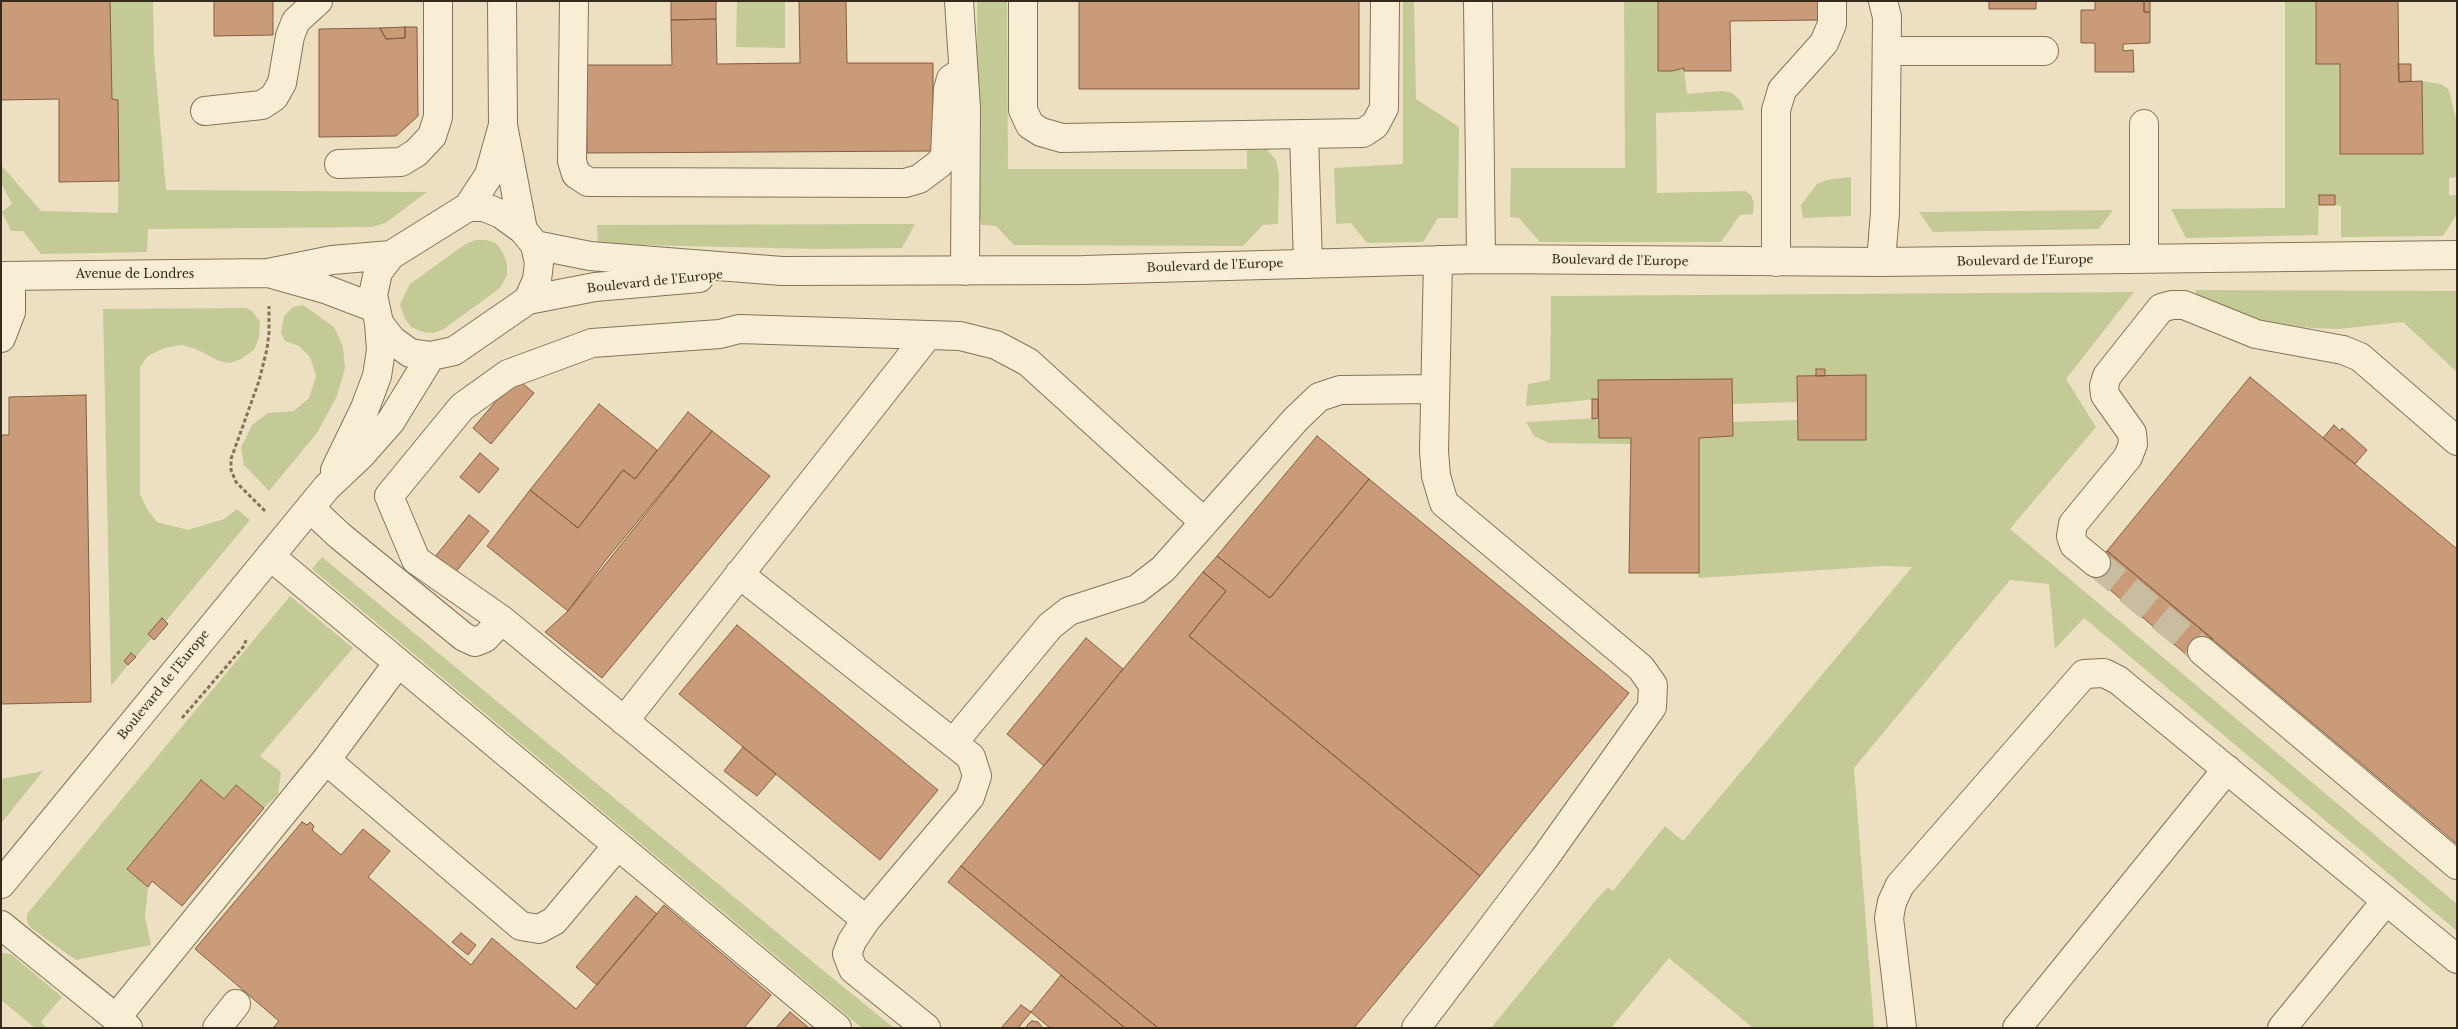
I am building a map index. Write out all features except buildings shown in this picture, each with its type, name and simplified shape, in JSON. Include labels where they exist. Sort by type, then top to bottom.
[{"type":"street","points":[[204,111],[262,105],[274,97],[282,83],[290,36],[296,21],[318,1]]},
{"type":"street","points":[[339,164],[401,162],[416,153],[432,136],[438,117],[438,1]]},
{"type":"street","points":[[502,1],[504,125],[529,238],[539,263],[537,280],[528,300],[454,351],[431,356],[410,353],[392,340],[377,316],[373,295],[378,272],[391,255],[468,206],[489,175],[504,125]]},
{"type":"street","points":[[574,1],[572,161],[576,174],[588,182],[904,183],[919,179],[939,164],[945,156],[948,89],[951,79],[963,71]]},
{"type":"street","points":[[959,1],[966,108],[965,271]]},
{"type":"street","points":[[1023,1],[1023,110],[1030,125],[1041,132],[1062,138],[1363,133],[1375,125],[1384,108],[1385,1]]},
{"type":"street","points":[[1478,1],[1481,259]]},
{"type":"street","points":[[1776,262],[1776,110],[1782,90],[1824,43],[1832,24],[1832,1]]},
{"type":"street","points":[[1881,262],[1885,212],[1888,18],[1884,1]]},
{"type":"street","points":[[1887,51],[2044,50]]},
{"type":"street","points":[[2144,124],[2144,259]]},
{"type":"street","points":[[1304,134],[1308,264]]},
{"type":"street","points":[[468,206],[484,207],[501,214],[529,238]]},
{"type":"street","name":"Boulevard de l'Europe","points":[[529,238],[590,256],[782,271],[965,271],[1481,259],[1881,262],[2457,255]]},
{"type":"street","name":"Avenue de Londres","points":[[268,286],[332,260],[391,255]]},
{"type":"street","points":[[1416,1028],[1544,859],[1652,707],[1653,685],[1641,668],[1444,503],[1436,476],[1434,451],[1438,260]]},
{"type":"street","name":"Boulevard de l'Europe","points":[[528,300],[595,286],[782,271]]},
{"type":"street","points":[[1,338],[11,312],[6,276]]},
{"type":"street","name":"Avenue de Londres","points":[[6,276],[325,289],[377,316]]},
{"type":"street","points":[[2096,563],[2074,545],[2071,536],[2072,524],[2128,457],[2133,444],[2132,433],[2105,395],[2104,386],[2107,376],[2161,308],[2172,305],[2184,305],[2256,334],[2343,350],[2360,356],[2457,442]]},
{"type":"street","name":"Boulevard de l'Europe","points":[[327,487],[365,408],[377,376],[381,350],[377,316]]},
{"type":"street","points":[[866,920],[502,620],[416,560],[389,496],[462,407],[508,374],[592,342],[720,334],[739,329],[960,336],[996,345],[1028,362],[1204,522]]},
{"type":"street","points":[[624,721],[928,334]]},
{"type":"street","name":"Boulevard de l'Europe","points":[[1,883],[327,487],[361,455],[391,421],[431,356]]},
{"type":"street","points":[[953,743],[1050,626],[1070,611],[1137,589],[1163,569],[1296,419],[1319,398],[1340,390],[1435,389]]},
{"type":"street","points":[[310,508],[340,536],[464,637],[475,642],[485,638],[502,620]]},
{"type":"street","points":[[270,556],[837,1028]]},
{"type":"street","points":[[739,574],[971,757],[977,776],[970,796],[866,920],[852,941],[847,954],[853,969],[926,1028]]},
{"type":"street","points":[[2202,651],[2457,865]]},
{"type":"street","points":[[1,925],[122,1023],[326,760],[398,663]]},
{"type":"street","points":[[1902,1028],[1889,918],[1892,902],[1900,885],[2084,674],[2104,673],[2118,680],[2457,959]]},
{"type":"street","points":[[326,760],[521,926],[539,929],[554,921],[618,846]]},
{"type":"street","points":[[2017,1028],[2226,769]]},
{"type":"street","points":[[2282,1028],[2386,901]]},
{"type":"street","points":[[217,1028],[236,1004]]},
{"type":"path","points":[[268,286],[270,333],[267,350],[231,464],[236,482],[268,513]]},
{"type":"green space","points":[[110,1],[153,1],[154,53],[166,190],[427,192],[387,222],[373,227],[148,229],[147,252],[41,254],[23,231],[11,231],[2,212],[12,204],[1,183],[1,165],[41,211],[118,213],[118,100],[112,99]]},
{"type":"green space","points":[[737,1],[785,1],[785,48],[736,47]]},
{"type":"green space","points":[[977,1],[1007,1],[1008,169],[1247,169],[1247,144],[1258,144],[1267,149],[1276,160],[1279,176],[1278,224],[1263,225],[1243,246],[1014,245],[996,226],[982,225],[978,216]]},
{"type":"green space","points":[[1403,1],[1414,1],[1416,99],[1459,127],[1458,218],[1438,218],[1423,242],[1367,243],[1351,223],[1336,224],[1334,168],[1403,164]]},
{"type":"green space","points":[[1624,1],[1658,1],[1659,71],[1672,71],[1684,68],[1687,94],[1722,91],[1732,93],[1740,100],[1744,110],[1656,113],[1657,193],[1745,191],[1751,195],[1754,203],[1753,214],[1740,215],[1721,242],[1540,242],[1519,218],[1510,217],[1511,168],[1625,168]]},
{"type":"green space","points":[[2285,1],[2316,1],[2340,64],[2341,154],[2423,154],[2422,81],[2441,84],[2449,90],[2457,123],[2457,177],[2449,178],[2449,195],[2457,195],[2457,214],[2443,236],[2341,237],[2341,206],[2335,205],[2334,195],[2319,195],[2318,235],[2186,238],[2171,209],[2285,208]]},
{"type":"green space","points":[[1851,177],[1851,216],[1803,218],[1801,205],[1817,184],[1827,180]]},
{"type":"green space","points":[[2113,210],[2099,229],[1933,232],[1919,212]]},
{"type":"green space","points":[[915,224],[902,248],[818,249],[598,244],[597,225]]},
{"type":"green space","points":[[475,240],[486,240],[496,243],[503,253],[507,264],[507,275],[500,288],[444,329],[434,333],[423,332],[411,327],[404,317],[400,304],[410,284],[464,245]]},
{"type":"green space","points":[[2195,290],[2457,291],[2457,372],[2403,322],[2339,329],[2311,328],[2238,317],[2200,304]]},
{"type":"green space","points":[[2134,292],[2066,379],[2096,427],[2010,529],[2457,904],[2457,931],[2084,618],[2055,649],[2049,584],[2010,580],[1854,768],[1874,1028],[1753,1028],[1669,958],[1611,1028],[1491,1028],[1596,900],[1608,887],[1613,891],[1665,826],[1683,841],[1912,567],[1884,566],[1698,578],[1699,438],[1733,436],[1732,422],[1798,420],[1798,440],[1866,440],[1825,376],[1825,369],[1816,376],[1797,376],[1798,402],[1732,404],[1732,379],[1598,380],[1598,399],[1526,406],[1528,384],[1550,380],[1551,296]]},
{"type":"green space","points":[[303,305],[334,327],[343,347],[345,368],[337,396],[317,433],[269,491],[244,465],[241,448],[252,425],[268,413],[294,411],[309,398],[316,376],[310,357],[299,346],[285,341],[281,333],[284,316],[293,307]]},
{"type":"green space","points":[[246,308],[252,311],[260,322],[259,338],[254,350],[241,359],[230,363],[219,361],[196,349],[182,345],[164,348],[148,356],[140,367],[140,494],[147,509],[157,522],[188,530],[224,519],[237,509],[250,520],[136,657],[131,653],[124,661],[128,665],[111,686],[103,309]]},
{"type":"green space","points":[[1598,418],[1599,438],[1631,438],[1631,444],[1549,443],[1534,436],[1526,422]]},
{"type":"green space","points":[[322,557],[894,1028],[862,1028],[312,569]]},
{"type":"green space","points":[[290,596],[353,648],[260,756],[281,772],[278,794],[264,808],[236,785],[224,799],[201,780],[128,869],[148,887],[145,917],[151,945],[76,960],[31,928],[27,922],[27,914]]},
{"type":"green space","points":[[43,771],[3,821],[1,821],[1,779]]},
{"type":"green space","points":[[1,953],[11,954],[62,997],[41,1022],[47,1028],[35,1028],[1,1000]]},
{"type":"tunnel","points":[[2096,563],[2202,651]]}]
